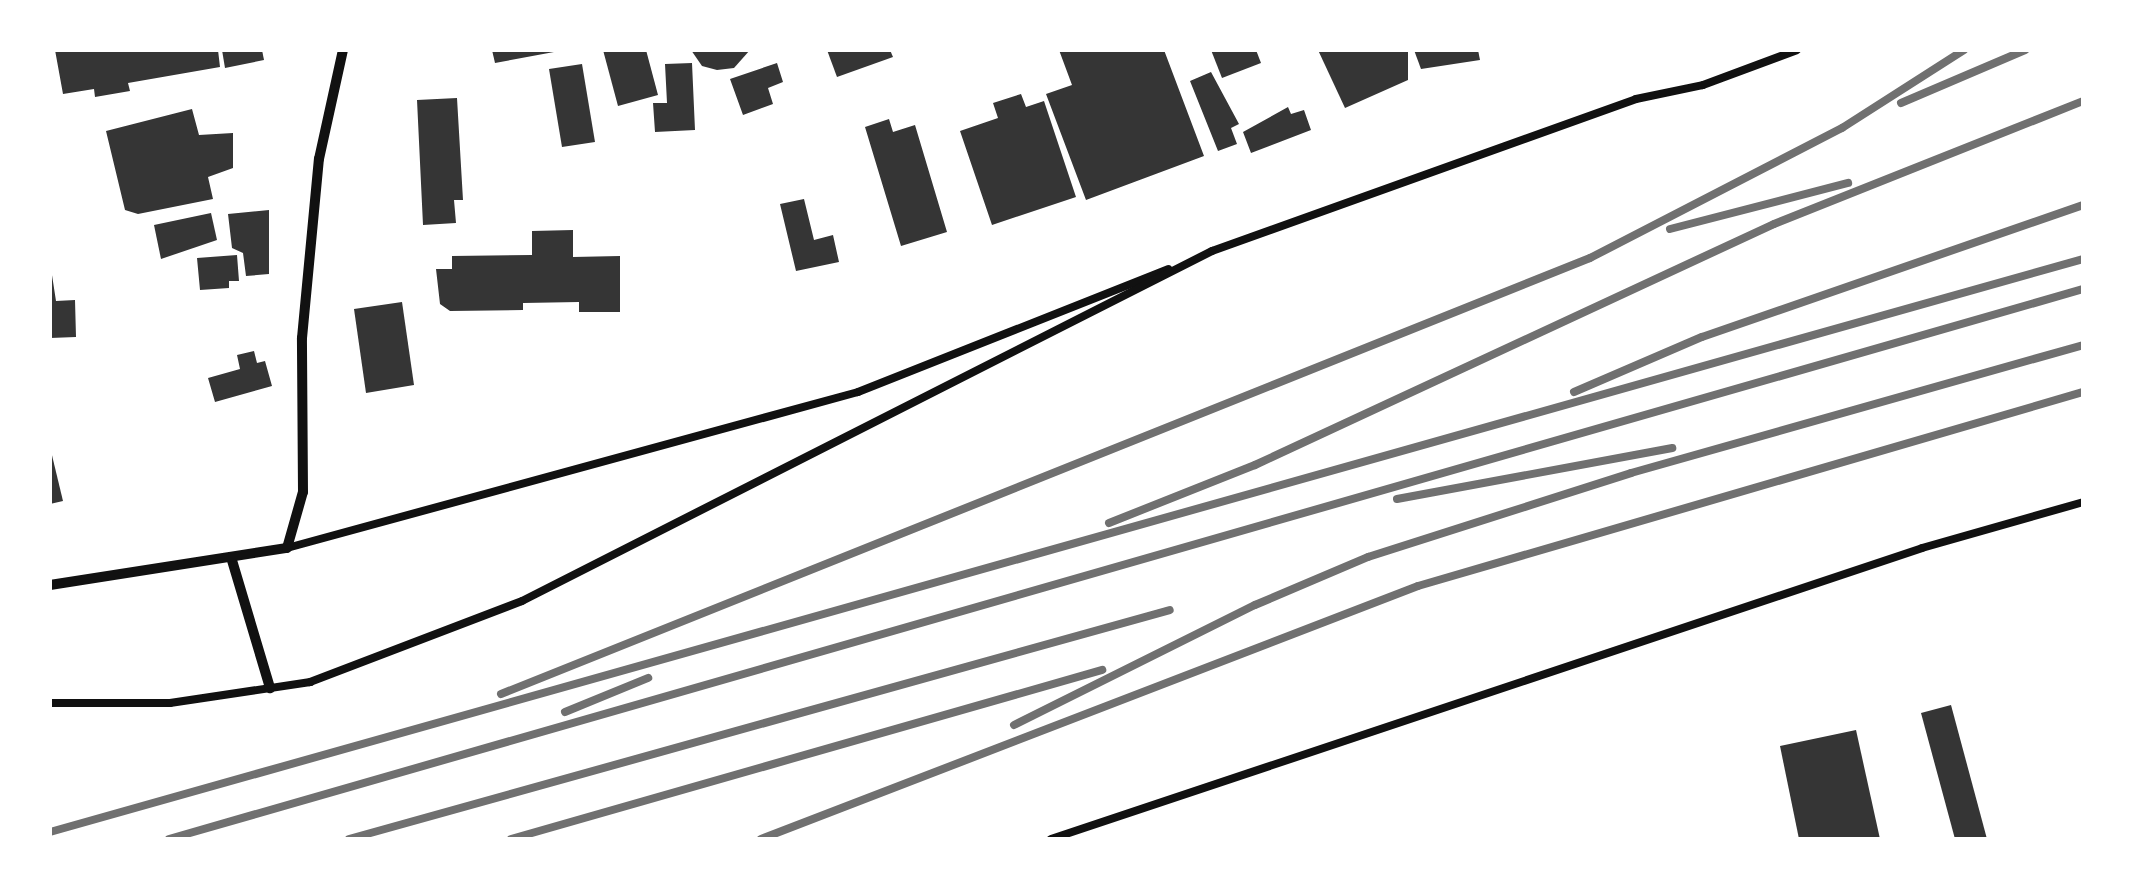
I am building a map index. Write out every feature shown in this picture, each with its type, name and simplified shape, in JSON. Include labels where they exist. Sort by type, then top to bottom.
[{"type":"street","points":[[50,585],[287,548],[303,492],[302,338],[319,159],[343,50]]},
{"type":"street","points":[[231,557],[270,688]]},
{"type":"lane","points":[[287,548],[858,392],[1212,251],[1636,99],[1702,85],[1797,50]]},
{"type":"lane","points":[[50,703],[170,704],[310,682],[522,601],[1212,251]]},
{"type":"lane","points":[[1052,839],[1922,548],[2083,502]]},
{"type":"building","points":[[55,50],[218,50],[220,67],[128,83],[130,91],[95,97],[94,89],[63,94]]},
{"type":"building","points":[[222,50],[262,50],[264,60],[225,68]]},
{"type":"building","points":[[492,50],[554,50],[554,52],[495,63]]},
{"type":"building","points":[[603,50],[646,50],[658,95],[618,106]]},
{"type":"building","points":[[691,50],[750,50],[734,68],[717,70],[702,66]]},
{"type":"building","points":[[827,50],[890,50],[893,57],[837,77]]},
{"type":"building","points":[[1059,50],[1164,50],[1204,156],[1086,200],[1046,94],[1072,85]]},
{"type":"building","points":[[1211,50],[1256,50],[1261,63],[1222,78]]},
{"type":"building","points":[[1318,50],[1408,50],[1408,80],[1345,108]]},
{"type":"building","points":[[1414,50],[1478,50],[1480,60],[1421,69]]},
{"type":"building","points":[[692,63],[695,130],[655,132],[653,103],[667,103],[665,64]]},
{"type":"building","points":[[777,63],[783,82],[768,88],[773,104],[743,115],[730,79]]},
{"type":"building","points":[[582,64],[595,142],[562,147],[549,69]]},
{"type":"building","points":[[1211,72],[1239,124],[1231,128],[1237,144],[1218,151],[1190,81]]},
{"type":"building","points":[[1021,94],[1026,107],[1044,101],[1076,197],[992,225],[960,131],[998,118],[993,103]]},
{"type":"building","points":[[457,98],[463,200],[454,200],[456,223],[423,225],[417,100]]},
{"type":"building","points":[[1288,107],[1291,114],[1304,110],[1311,130],[1251,153],[1243,132]]},
{"type":"building","points":[[192,109],[199,135],[233,133],[233,168],[208,177],[213,199],[138,214],[125,210],[106,131]]},
{"type":"building","points":[[889,119],[893,132],[915,125],[947,232],[901,246],[865,127]]},
{"type":"building","points":[[804,199],[814,240],[833,235],[839,262],[796,271],[780,204]]},
{"type":"building","points":[[269,210],[269,274],[246,276],[243,253],[232,248],[228,214]]},
{"type":"building","points":[[211,213],[217,240],[161,259],[154,225]]},
{"type":"building","points":[[573,230],[573,257],[620,256],[620,312],[579,312],[579,302],[523,303],[523,310],[450,311],[440,304],[436,269],[452,269],[452,256],[532,255],[532,231]]},
{"type":"building","points":[[237,255],[239,281],[229,281],[229,288],[200,290],[197,258]]},
{"type":"building","points":[[50,262],[56,301],[75,300],[76,337],[50,338]]},
{"type":"building","points":[[402,302],[414,385],[366,393],[354,309]]},
{"type":"building","points":[[254,351],[257,363],[265,361],[272,386],[215,402],[208,378],[240,369],[237,355]]},
{"type":"building","points":[[50,447],[63,501],[50,504]]},
{"type":"building","points":[[1951,705],[1987,839],[1955,839],[1921,713]]},
{"type":"building","points":[[1856,730],[1880,839],[1799,839],[1780,746]]},
{"type":"railway","points":[[501,694],[1590,258],[1842,128],[1964,50]]},
{"type":"railway","points":[[1901,103],[2025,50]]},
{"type":"railway","points":[[1109,523],[1255,465],[1774,224],[2083,101]]},
{"type":"railway","points":[[1670,229],[1848,183]]},
{"type":"railway","points":[[1574,392],[1702,337],[2083,205]]},
{"type":"railway","points":[[50,832],[2083,259]]},
{"type":"railway","points":[[169,839],[2083,289]]},
{"type":"railway","points":[[1014,725],[1255,605],[1368,557],[1631,473],[2083,345]]},
{"type":"railway","points":[[761,839],[1418,586],[2083,392]]},
{"type":"railway","points":[[1397,499],[1672,448]]},
{"type":"railway","points":[[349,839],[1170,610]]},
{"type":"railway","points":[[511,839],[1102,670]]},
{"type":"railway","points":[[565,712],[648,678]]}]
